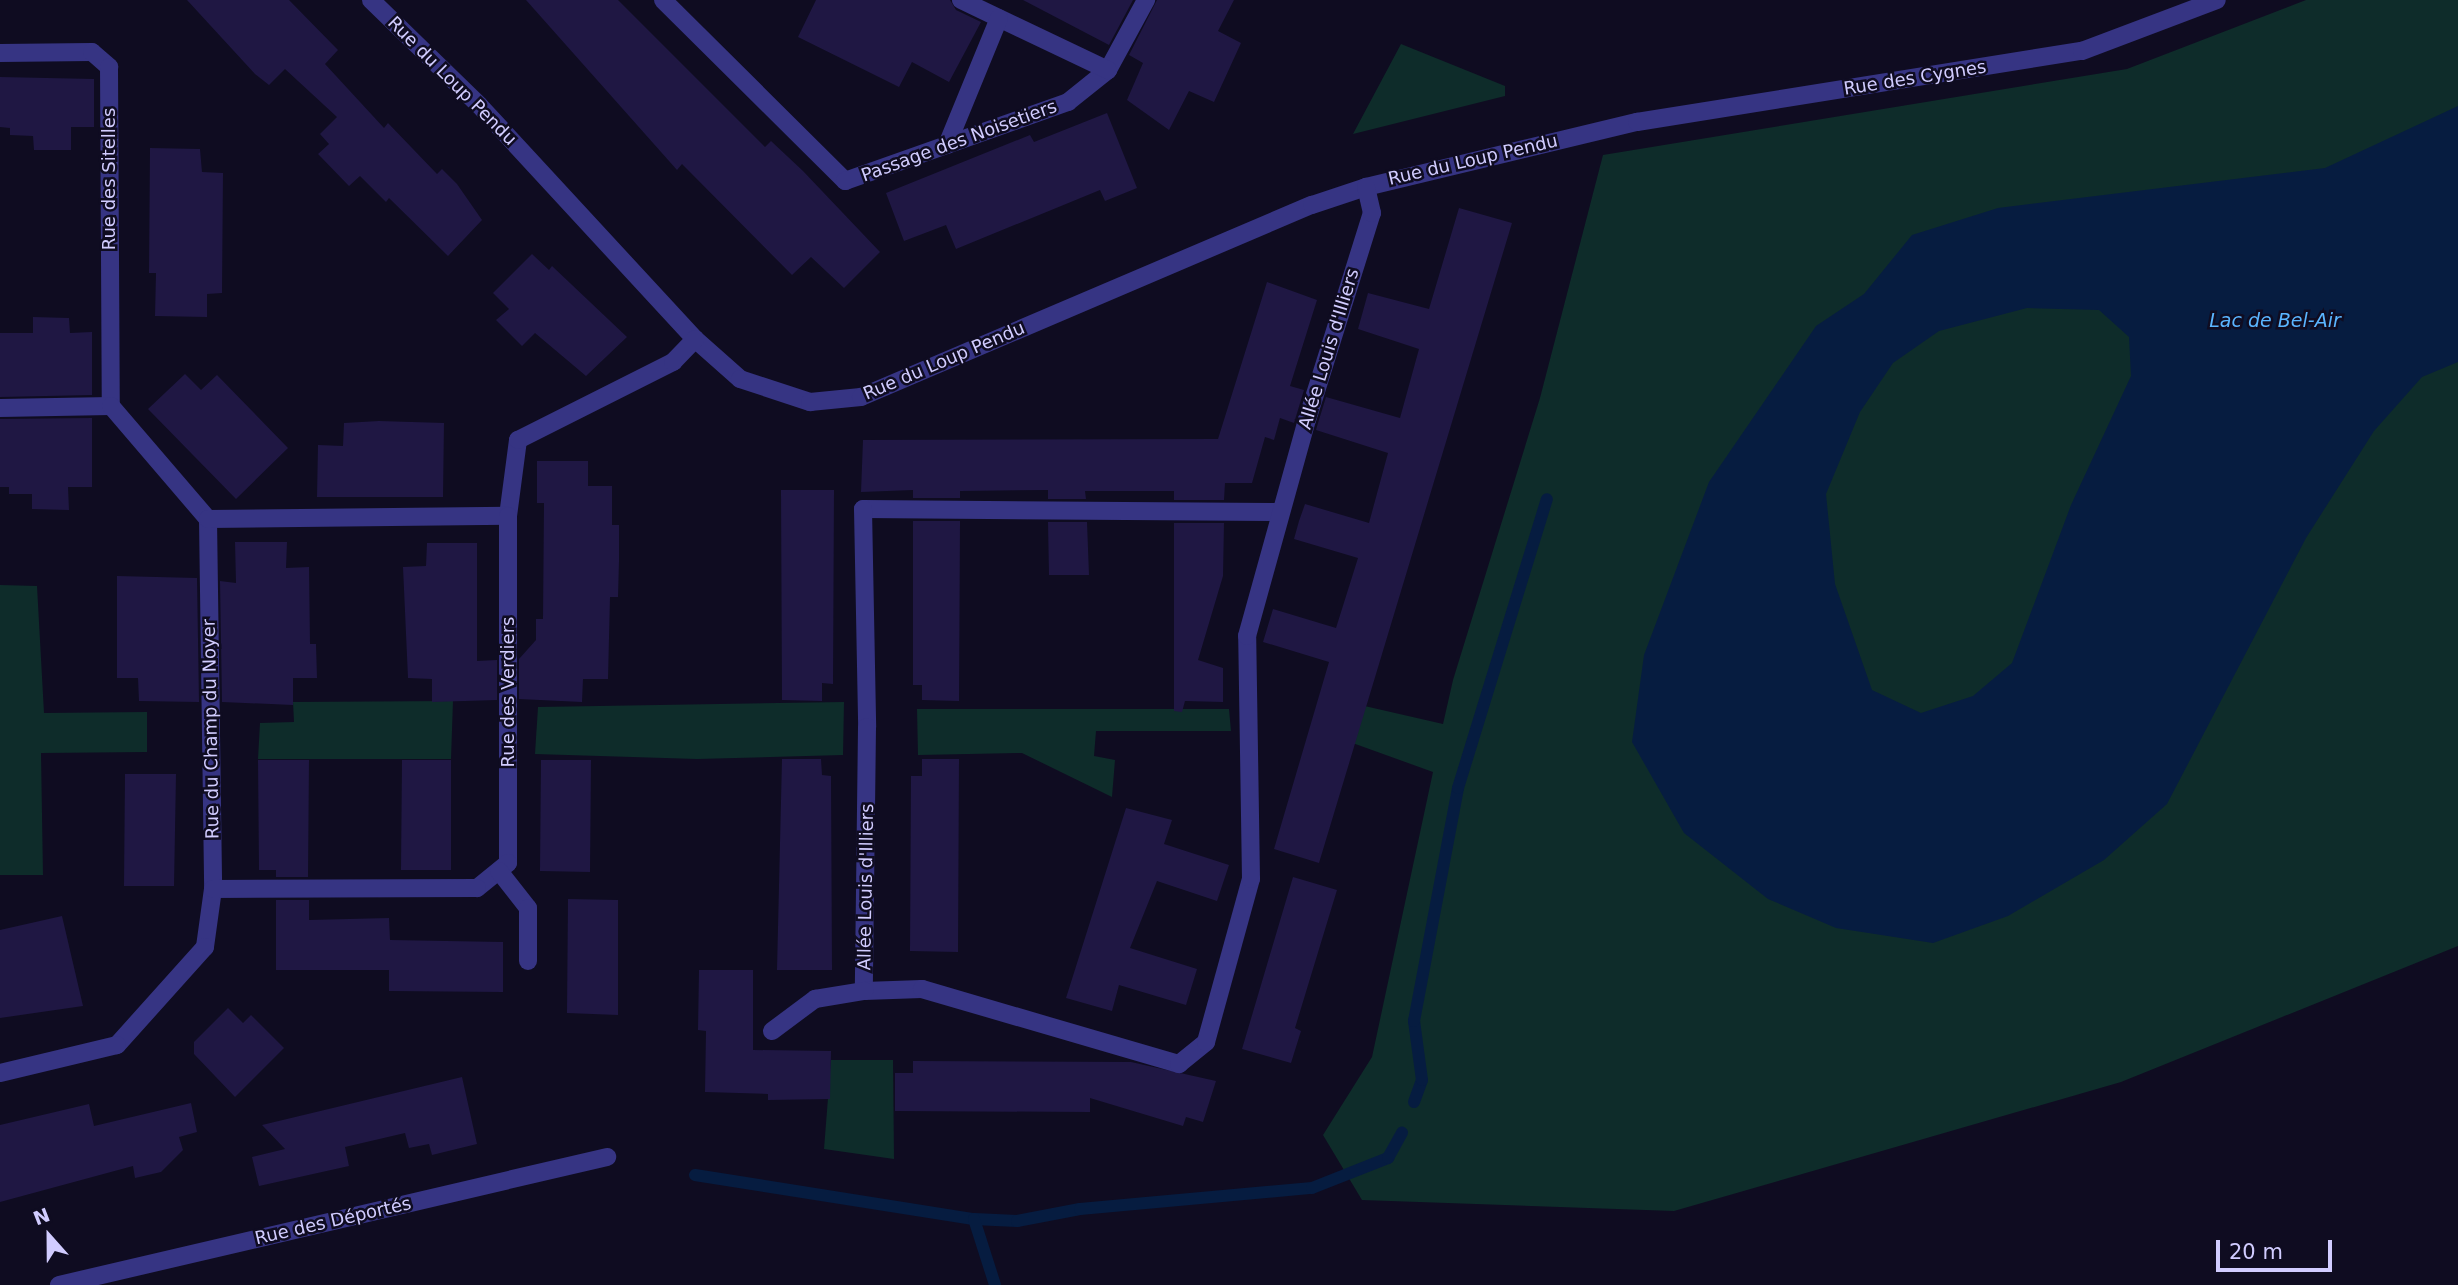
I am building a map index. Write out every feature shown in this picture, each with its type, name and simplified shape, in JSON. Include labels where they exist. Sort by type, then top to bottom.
[{"type":"street","name":"Rue du Loup Pendu","points":[[371,0],[479,105],[695,338],[740,379],[774,393],[810,402],[861,397],[1312,205],[1366,187],[1605,129]]},
{"type":"street","name":"Passage des Noisetiers","points":[[663,0],[845,181],[1068,102],[1108,70],[1146,0]]},
{"type":"street","points":[[961,0],[1108,70]]},
{"type":"street","name":"Rue des Cygnes","points":[[1605,129],[2082,51],[2217,0]]},
{"type":"street","points":[[947,145],[999,18]]},
{"type":"street","name":"Rue des Sitelles","points":[[0,53],[92,52],[109,67],[111,406]]},
{"type":"street","name":"Allée Louis d'Illiers","points":[[1280,512],[863,509],[867,727],[864,991],[922,989],[1180,1064],[1206,1042],[1251,878],[1247,636],[1280,512],[1372,213],[1366,187]]},
{"type":"street","name":"Rue des Verdiers","points":[[499,871],[508,863],[508,516],[517,440],[673,362],[695,338]]},
{"type":"street","points":[[0,408],[111,406],[208,519],[508,516]]},
{"type":"street","name":"Rue du Champ du Noyer","points":[[0,1073],[117,1045],[205,947],[214,889],[208,519]]},
{"type":"street","points":[[214,889],[477,888],[499,871],[528,908],[528,961]]},
{"type":"street","points":[[772,1031],[815,999],[864,991]]},
{"type":"street","name":"Rue des Déportés","points":[[59,1285],[607,1157]]},
{"type":"green space","points":[[2306,0],[2458,0],[2458,946],[2121,1082],[1674,1211],[1362,1200],[1323,1135],[1372,1057],[1433,772],[1311,728],[1321,696],[1443,724],[1453,680],[1540,398],[1603,155],[2127,69]]},
{"type":"green space","points":[[1401,44],[1505,86],[1505,96],[1353,134]]},
{"type":"green space","points":[[0,585],[37,586],[44,713],[147,712],[147,752],[41,753],[43,875],[0,875]]},
{"type":"green space","points":[[453,701],[451,759],[258,759],[260,723],[294,722],[293,702]]},
{"type":"green space","points":[[844,702],[843,755],[697,759],[535,754],[538,707]]},
{"type":"green space","points":[[917,709],[1229,709],[1231,731],[1096,731],[1094,756],[1115,760],[1112,797],[1022,753],[918,755]]},
{"type":"green space","points":[[831,1060],[893,1060],[894,1159],[824,1149]]},
{"type":"water","name":"Lac de Bel-Air","points":[[2458,106],[2458,362],[2422,377],[2374,431],[2306,538],[2167,804],[2104,860],[2008,916],[1933,943],[1836,928],[1768,899],[1684,833],[1632,742],[1644,655],[1709,482],[1816,326],[1864,294],[1912,235],[1998,208],[2325,168]],"holes":[[[2027,308],[2099,310],[2129,337],[2131,376],[2071,505],[2012,663],[1973,696],[1921,713],[1872,690],[1835,584],[1826,494],[1860,412],[1893,363],[1939,331]]]},
{"type":"building","points":[[187,0],[289,0],[338,50],[325,64],[384,128],[388,123],[437,174],[442,169],[457,184],[482,220],[448,256],[389,198],[386,202],[360,176],[349,186],[318,154],[329,144],[320,134],[337,117],[285,69],[269,85],[255,74]]},
{"type":"building","points":[[526,0],[618,0],[765,147],[771,141],[803,171],[880,252],[844,288],[811,257],[792,275],[682,164],[677,170]]},
{"type":"building","points":[[816,0],[950,0],[956,10],[981,22],[949,82],[912,62],[899,87],[798,37]]},
{"type":"building","points":[[1023,0],[1133,0],[1109,45]]},
{"type":"building","points":[[1157,0],[1234,0],[1218,31],[1241,43],[1214,102],[1189,91],[1169,130],[1127,100],[1143,63],[1129,55]]},
{"type":"building","points":[[0,77],[94,79],[94,127],[71,127],[71,150],[34,150],[33,136],[10,135],[10,128],[0,127]]},
{"type":"building","points":[[1107,113],[1137,188],[1105,201],[1100,190],[956,249],[946,225],[904,241],[886,193],[1030,135],[1034,142]]},
{"type":"building","points":[[150,148],[200,149],[202,172],[223,173],[222,293],[207,294],[207,317],[155,316],[156,273],[149,273]]},
{"type":"building","points":[[1459,208],[1512,223],[1319,863],[1274,849],[1329,662],[1263,642],[1273,609],[1336,628],[1358,558],[1294,539],[1299,521],[1305,504],[1369,523],[1388,453],[1316,430],[1318,423],[1326,397],[1400,418],[1419,349],[1358,329],[1368,293],[1429,309]]},
{"type":"building","points":[[532,254],[549,270],[552,266],[627,337],[586,376],[535,333],[522,346],[496,320],[509,309],[493,293]]},
{"type":"building","points":[[1267,282],[1317,300],[1290,386],[1304,390],[1294,423],[1280,418],[1274,440],[1265,437],[1252,483],[1225,483],[1224,500],[1174,500],[1174,491],[1085,491],[1086,499],[1048,499],[1048,490],[960,491],[960,498],[913,498],[913,490],[861,492],[863,440],[1218,439]]},
{"type":"building","points":[[33,317],[69,318],[70,333],[92,332],[92,395],[0,397],[0,333],[33,333]]},
{"type":"building","points":[[185,374],[201,390],[217,375],[288,448],[236,499],[148,409]]},
{"type":"building","points":[[92,418],[92,487],[68,487],[69,510],[32,509],[32,494],[9,494],[9,487],[0,487],[0,419]]},
{"type":"building","points":[[344,423],[444,423],[443,497],[317,497],[318,445],[343,446]]},
{"type":"building","points":[[537,461],[588,461],[588,486],[612,486],[612,525],[619,525],[619,561],[618,597],[610,597],[608,679],[583,679],[582,702],[519,699],[519,659],[536,640],[536,619],[543,619],[544,503],[537,503]]},
{"type":"building","points":[[781,490],[834,490],[833,684],[822,683],[822,701],[782,700]]},
{"type":"building","points":[[913,521],[960,521],[959,701],[922,700],[922,685],[913,685]]},
{"type":"building","points":[[1048,522],[1087,522],[1089,575],[1049,575]]},
{"type":"building","points":[[1174,523],[1224,523],[1223,576],[1198,660],[1223,668],[1223,702],[1185,701],[1182,712],[1174,711]]},
{"type":"building","points":[[235,542],[287,542],[286,568],[309,567],[310,644],[316,644],[317,678],[293,678],[293,705],[222,702],[220,581],[236,583]]},
{"type":"building","points":[[427,543],[477,543],[477,661],[497,660],[497,700],[432,702],[432,679],[408,678],[403,567],[426,566]]},
{"type":"building","points":[[117,576],[197,578],[199,702],[139,701],[138,678],[117,678]]},
{"type":"building","points":[[782,759],[821,759],[822,775],[831,776],[832,970],[777,970]]},
{"type":"building","points":[[922,759],[959,759],[958,952],[910,951],[911,776],[922,776]]},
{"type":"building","points":[[258,760],[309,760],[308,877],[276,877],[276,870],[259,870]]},
{"type":"building","points":[[402,760],[451,760],[451,870],[401,870]]},
{"type":"building","points":[[541,760],[591,760],[590,872],[540,871]]},
{"type":"building","points":[[125,774],[176,774],[174,886],[124,886]]},
{"type":"building","points":[[1126,808],[1172,820],[1164,844],[1229,865],[1217,901],[1157,881],[1130,948],[1197,969],[1186,1005],[1119,985],[1112,1011],[1066,998]]},
{"type":"building","points":[[1293,877],[1337,890],[1295,1028],[1301,1031],[1291,1063],[1242,1049]]},
{"type":"building","points":[[568,899],[618,900],[618,1015],[567,1013]]},
{"type":"building","points":[[276,900],[309,900],[309,920],[389,918],[390,940],[503,942],[503,992],[389,991],[389,970],[276,970]]},
{"type":"building","points":[[62,916],[83,1006],[0,1018],[0,930]]},
{"type":"building","points":[[699,970],[753,970],[753,1050],[831,1051],[830,1099],[768,1100],[768,1094],[705,1092],[706,1031],[698,1030]]},
{"type":"building","points":[[228,1008],[243,1023],[251,1015],[284,1048],[235,1097],[194,1054],[194,1042]]},
{"type":"building","points":[[913,1061],[1131,1062],[1216,1081],[1203,1122],[1186,1117],[1183,1126],[1090,1098],[1090,1112],[895,1111],[895,1073],[913,1073]]},
{"type":"building","points":[[462,1077],[477,1144],[432,1155],[429,1144],[409,1148],[405,1133],[345,1147],[349,1166],[259,1186],[252,1157],[285,1149],[262,1125]]},
{"type":"building","points":[[191,1103],[197,1132],[179,1137],[183,1150],[161,1172],[135,1178],[133,1166],[0,1202],[0,1125],[89,1104],[94,1126]]},
{"type":"waterway","points":[[1414,1102],[1422,1080],[1414,1021],[1458,788],[1547,499]]},
{"type":"waterway","points":[[695,1175],[974,1219],[1017,1221],[1080,1209],[1312,1188],[1388,1158],[1402,1133]]},
{"type":"waterway","points":[[974,1219],[995,1285]]}]
